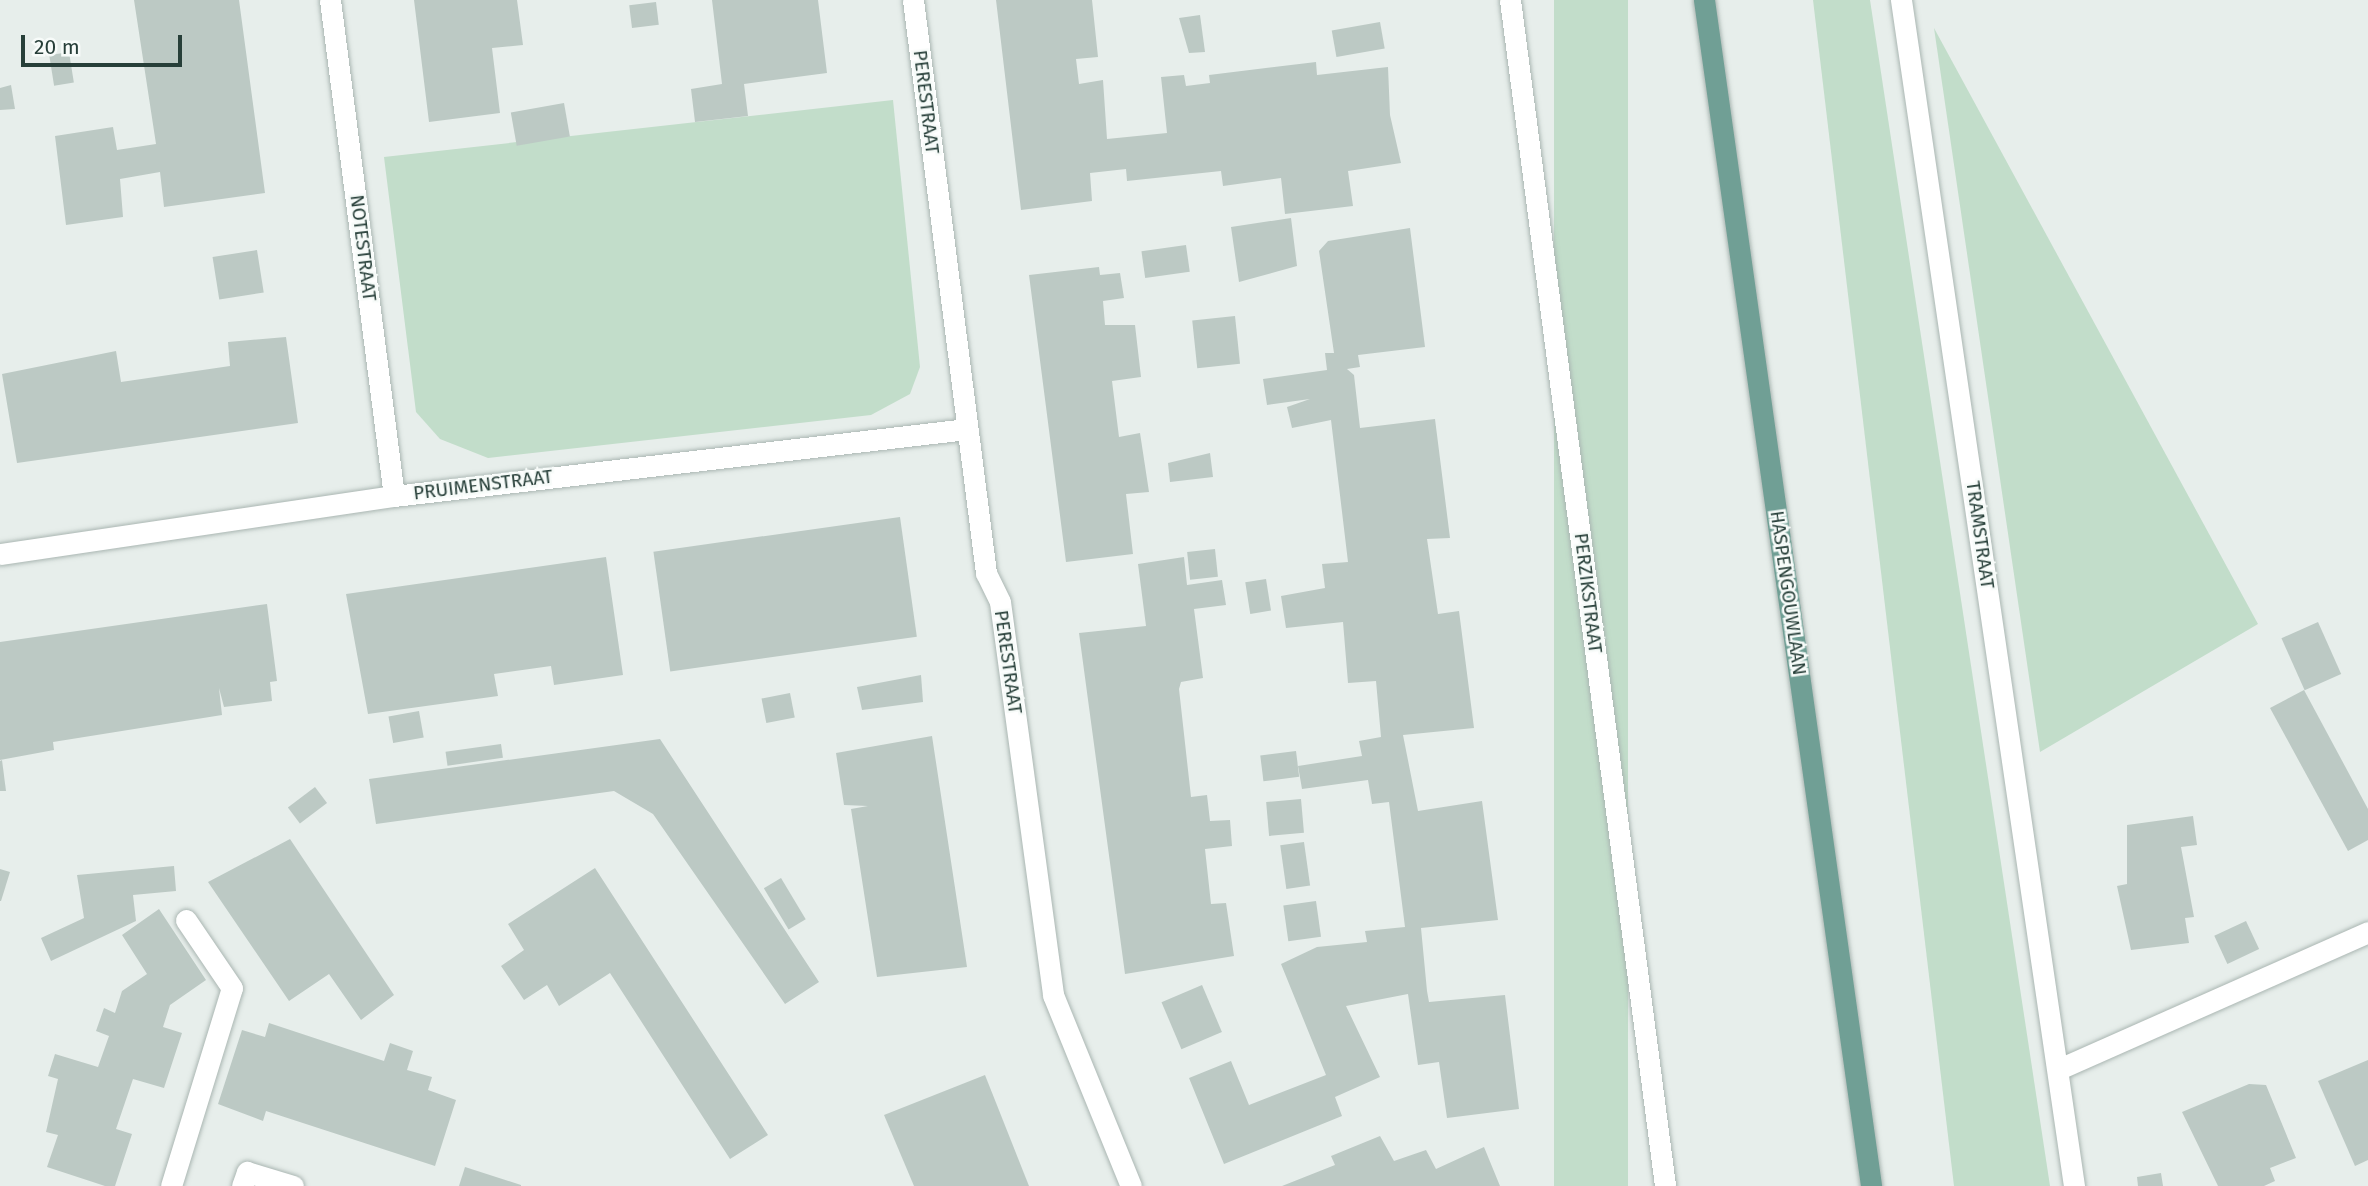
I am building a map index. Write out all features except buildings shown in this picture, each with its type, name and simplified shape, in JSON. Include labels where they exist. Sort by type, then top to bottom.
[{"type":"main road","name":"HASPENGOUWLAAN","points":[[1704,0],[1871,1186]]},
{"type":"street","name":"NOTESTRAAT","points":[[330,0],[394,496]]},
{"type":"street","name":"PERESTRAAT","points":[[913,0],[986,573],[1002,616],[1053,995],[1131,1186]]},
{"type":"street","name":"PERZIKSTRAAT","points":[[1510,0],[1665,1186]]},
{"type":"street","name":"TRAMSTRAAT","points":[[1901,0],[2074,1186]]},
{"type":"street","name":"PRUIMENSTRAAT","points":[[0,554],[394,496],[967,429]]},
{"type":"street","points":[[171,1186],[232,988],[186,920]]},
{"type":"street","points":[[2059,1069],[2368,932]]},
{"type":"street","points":[[242,1186],[247,1172],[293,1186]]},
{"type":"green space","points":[[1554,0],[1628,0],[1628,1186],[1554,1186]]},
{"type":"green space","points":[[1813,0],[1870,0],[2050,1186],[1954,1186]]},
{"type":"green space","points":[[1934,28],[2258,624],[2040,752]]},
{"type":"green space","points":[[893,100],[920,367],[910,394],[871,415],[488,458],[440,439],[416,412],[384,157]]}]
